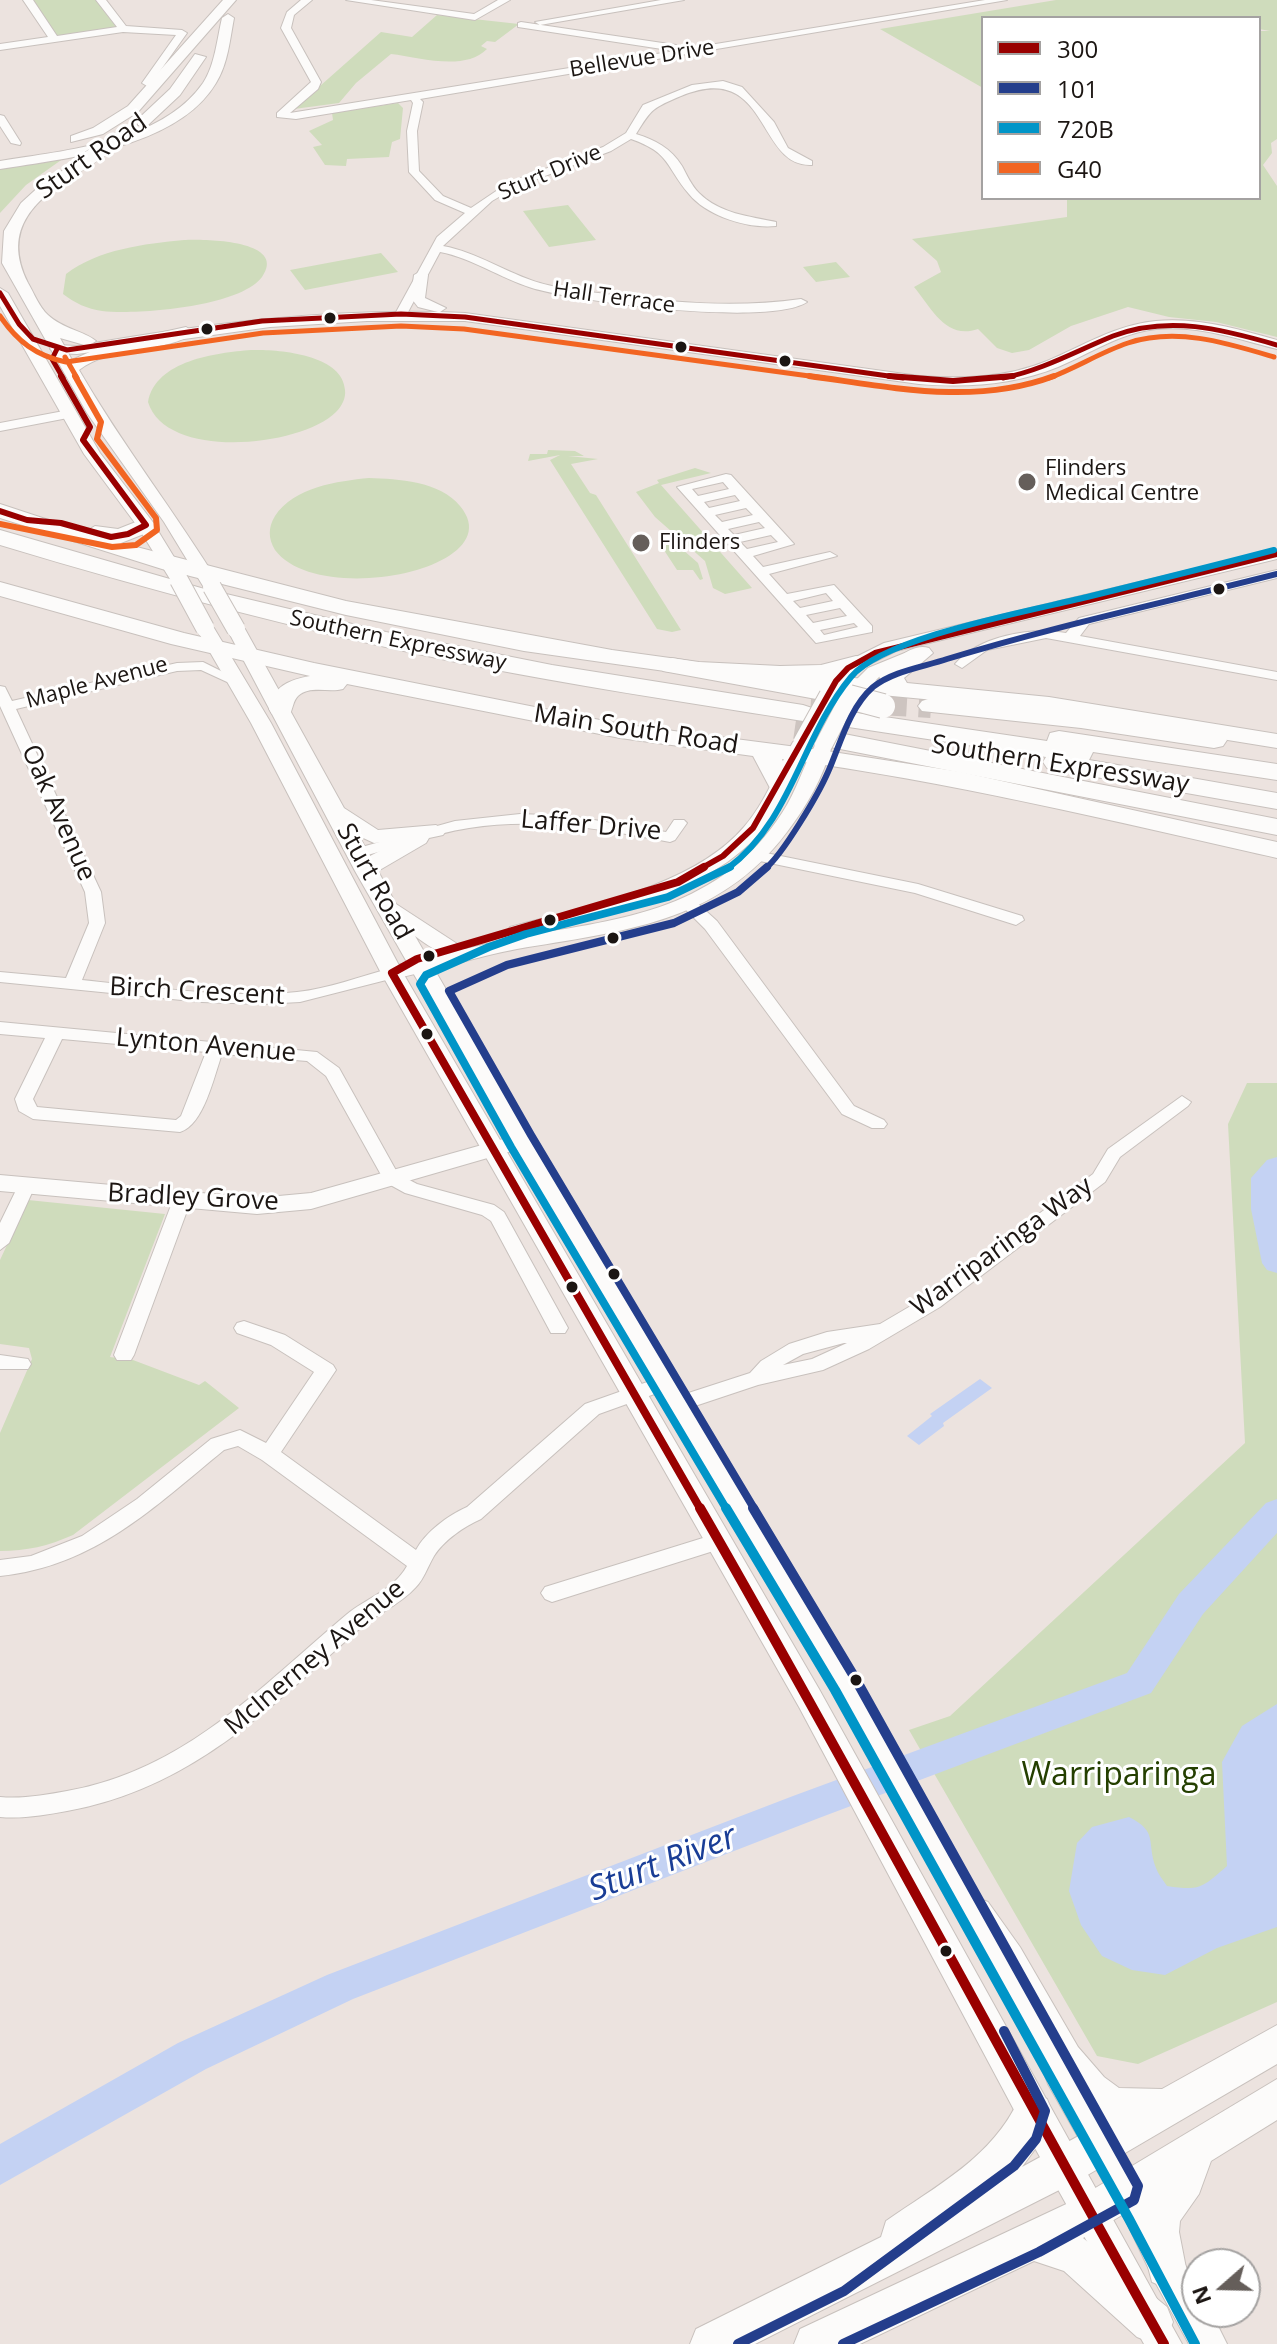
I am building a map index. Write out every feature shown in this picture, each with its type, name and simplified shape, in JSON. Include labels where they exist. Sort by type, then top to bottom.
[{"type":"highway","points":[[0,511],[173,571],[478,635],[672,666],[796,672],[841,668],[835,711]]},
{"type":"highway","points":[[27,520],[61,523],[114,537],[146,525]]},
{"type":"highway","name":"Southern Expressway","points":[[0,537],[244,607],[467,656],[606,682],[835,711],[1277,784]]},
{"type":"highway","name":"Southern Expressway","points":[[0,560],[254,629],[409,663],[604,699],[717,715],[835,711],[1082,766],[1277,801]]},
{"type":"highway","name":"Main South Road","points":[[0,589],[444,696],[620,731],[761,749],[835,711],[961,780],[1277,850]]},
{"type":"highway","points":[[916,647],[891,676],[897,688],[924,705],[1277,772]]},
{"type":"highway","points":[[672,666],[1277,827]]},
{"type":"highway","points":[[281,709],[283,697],[289,691],[315,682],[395,695],[444,696]]},
{"type":"highway","points":[[835,711],[924,705],[1065,706],[1277,741]]},
{"type":"highway","points":[[924,705],[1081,720],[1277,752]]},
{"type":"highway","points":[[835,711],[1277,815]]},
{"type":"highway","points":[[761,749],[779,783]]},
{"type":"highway","points":[[961,780],[1277,837]]},
{"type":"main road","points":[[0,159],[67,142],[117,120],[133,109],[230,0]]},
{"type":"main road","name":"Sturt Road","points":[[0,225],[21,198],[162,107],[228,18],[246,0]]},
{"type":"main road","points":[[0,165],[115,142],[176,115],[198,98],[213,78],[228,18]]},
{"type":"main road","name":"Sturt Road","points":[[126,130],[162,94],[191,54],[203,29]]},
{"type":"main road","name":"Sturt Road","points":[[70,166],[27,203],[13,222],[8,238],[9,263],[95,413],[172,521],[207,579],[281,709],[362,862],[521,1141],[673,1392],[875,1737],[1209,2344]]},
{"type":"main road","name":"Sturt Road","points":[[0,293],[83,440],[146,525],[238,683],[392,973],[635,1392],[875,1817],[1033,2112],[1158,2333]]},
{"type":"main road","points":[[40,317],[64,334],[88,341]]},
{"type":"main road","points":[[69,370],[84,357],[104,349],[186,332]]},
{"type":"main road","points":[[27,336],[57,349],[52,359],[90,427],[83,440]]},
{"type":"main road","points":[[333,810],[374,837],[436,831]]},
{"type":"main road","points":[[362,862],[375,861],[436,831]]},
{"type":"main road","points":[[385,903],[434,940],[454,949]]},
{"type":"main road","points":[[975,1914],[1016,1973],[1073,2070],[1087,2087],[1119,2107],[1136,2110],[1170,2107]]},
{"type":"main road","points":[[711,2344],[1065,2166],[1277,2043]]},
{"type":"main road","points":[[815,2344],[1091,2213],[1277,2098]]},
{"type":"main road","points":[[838,2281],[1005,2158],[1026,2133],[1033,2112]]},
{"type":"main road","points":[[1166,2268],[1159,2232],[1161,2214],[1185,2180],[1195,2149]]},
{"type":"main road","points":[[1034,2241],[1076,2255],[1158,2333]]},
{"type":"street","points":[[14,0],[29,3],[54,39]]},
{"type":"street","points":[[101,0],[123,29]]},
{"type":"street","name":"Bellevue Drive","points":[[307,0],[290,14],[286,28],[316,82],[314,87],[283,110],[281,115],[290,117],[1002,0]]},
{"type":"street","points":[[351,0],[475,17],[505,0]]},
{"type":"street","points":[[679,0],[521,25],[689,52]]},
{"type":"street","points":[[914,14],[922,0]]},
{"type":"street","points":[[0,47],[123,29],[182,33],[147,83]]},
{"type":"street","points":[[772,224],[744,219],[706,204],[667,150],[630,135],[642,112],[652,103],[700,85],[723,84],[743,93],[770,124],[784,150],[808,163]]},
{"type":"street","name":"Sturt Drive","points":[[413,97],[418,102],[411,144],[414,172],[439,198],[472,212]]},
{"type":"street","points":[[0,118],[16,143]]},
{"type":"street","name":"Sturt Drive","points":[[403,310],[435,248],[472,212],[512,185],[598,154],[630,135]]},
{"type":"street","name":"Hall Terrace","points":[[435,248],[462,251],[526,282],[570,292],[705,311],[755,310],[801,302]]},
{"type":"street","points":[[421,275],[418,298],[423,304],[439,308],[548,319],[916,372],[955,374],[1010,366],[1101,328],[1150,318],[1216,322],[1277,337]]},
{"type":"street","points":[[57,349],[77,350],[262,321],[439,308]]},
{"type":"street","points":[[57,349],[88,341],[255,314],[403,310],[946,383],[992,381],[1024,374],[1117,334],[1149,326],[1208,327],[1277,345]]},
{"type":"street","points":[[0,427],[69,414]]},
{"type":"street","points":[[757,569],[797,555],[722,474],[683,487],[784,599],[811,628],[856,618],[829,588],[784,599]]},
{"type":"street","points":[[695,500],[738,491]]},
{"type":"street","points":[[706,513],[750,503]]},
{"type":"street","points":[[719,527],[762,517]]},
{"type":"street","points":[[731,540],[774,530]]},
{"type":"street","points":[[744,554],[787,544]]},
{"type":"street","points":[[424,970],[454,949],[678,882],[732,850],[753,828],[779,783],[835,711],[889,663],[916,647],[1277,554]]},
{"type":"street","points":[[757,569],[830,556]]},
{"type":"street","points":[[1072,638],[1074,630],[1084,621],[1123,606],[1157,584],[1277,562]]},
{"type":"street","points":[[916,647],[1277,574]]},
{"type":"street","points":[[798,613],[843,603]]},
{"type":"street","points":[[1026,625],[1046,634],[1277,676]]},
{"type":"street","points":[[962,664],[984,646],[1046,634]]},
{"type":"street","name":"Maple Avenue","points":[[10,706],[174,661],[203,666],[238,683]]},
{"type":"street","name":"Oak Avenue","points":[[0,690],[93,892],[97,923],[72,984]]},
{"type":"street","points":[[392,973],[493,958],[566,936],[637,922],[689,904],[731,882],[761,857],[795,807],[835,711]]},
{"type":"street","name":"Laffer Drive","points":[[436,831],[482,821],[548,817],[670,837],[679,823]]},
{"type":"street","points":[[732,850],[918,889],[1016,920]]},
{"type":"street","points":[[678,882],[689,904],[711,925],[848,1110],[878,1124]]},
{"type":"street","points":[[616,902],[669,897],[689,904]]},
{"type":"street","name":"Birch Crescent","points":[[0,977],[202,997],[263,999],[300,997],[392,973]]},
{"type":"street","name":"Lynton Avenue","points":[[0,1028],[311,1056],[325,1063],[333,1072],[391,1178]]},
{"type":"street","points":[[56,1033],[24,1099],[25,1107],[33,1113],[180,1126],[189,1119],[216,1047]]},
{"type":"street","name":"Warriparinga Way","points":[[673,1392],[803,1369],[832,1359],[933,1302],[1099,1178],[1114,1153],[1182,1102]]},
{"type":"street","name":"Bradley Grove","points":[[0,1183],[257,1206],[311,1201],[521,1141]]},
{"type":"street","points":[[391,1178],[411,1189],[488,1210],[498,1217],[558,1328]]},
{"type":"street","points":[[0,1243],[26,1186]]},
{"type":"street","points":[[124,1355],[182,1200]]},
{"type":"street","points":[[244,1328],[278,1340],[326,1370],[269,1454]]},
{"type":"street","points":[[0,1362],[21,1364]]},
{"type":"street","name":"McInerney Avenue","points":[[0,1807],[76,1801],[137,1784],[185,1761],[213,1742],[357,1618],[379,1607],[410,1580],[429,1546],[460,1519],[474,1513],[592,1409],[635,1392],[673,1392]]},
{"type":"street","points":[[0,1568],[52,1561],[80,1549],[218,1444],[240,1438],[269,1454],[419,1564]]},
{"type":"street","points":[[552,1593],[719,1541]]},
{"type":"green space","points":[[32,0],[96,0],[117,28],[58,37]]},
{"type":"green space","points":[[1056,0],[1277,0],[1277,139],[1271,143],[1272,153],[1263,165],[1277,186],[1277,337],[1216,322],[1169,317],[1128,307],[1071,326],[1029,350],[1012,353],[997,348],[978,329],[957,330],[948,326],[914,287],[941,272],[937,261],[912,239],[1067,217],[1067,200],[1261,200],[1261,31],[1270,31],[1261,29],[1261,16],[981,16],[981,87],[880,29]]},
{"type":"green space","points":[[437,15],[519,24],[495,42],[487,41],[481,46],[487,49],[466,60],[441,61],[391,54],[356,83],[339,103],[294,109],[381,32],[412,37]]},
{"type":"green space","points":[[398,103],[403,108],[400,139],[392,142],[389,157],[347,159],[346,166],[325,165],[313,147],[322,145],[309,131],[333,120],[332,113]]},
{"type":"green space","points":[[64,158],[26,185],[0,213],[0,169]]},
{"type":"green space","points":[[568,205],[596,240],[549,247],[523,211]]},
{"type":"green space","points":[[184,240],[223,241],[253,248],[263,255],[267,264],[262,277],[250,287],[232,296],[186,307],[138,312],[102,311],[81,305],[63,294],[66,274],[93,259],[138,246]]},
{"type":"green space","points":[[381,253],[398,272],[305,290],[290,270]]},
{"type":"green space","points":[[836,262],[850,277],[816,282],[803,267]]},
{"type":"green space","points":[[251,350],[307,356],[333,368],[341,378],[345,393],[342,405],[319,424],[266,440],[206,440],[180,433],[160,421],[148,402],[153,388],[163,377],[189,361]]},
{"type":"green space","points":[[548,450],[575,451],[584,456],[568,456],[598,459],[571,464],[590,493],[596,495],[681,630],[657,629],[550,460],[560,455],[528,461],[530,454],[547,454]]},
{"type":"green space","points":[[695,468],[711,473],[661,485],[752,588],[725,594],[713,588],[705,561],[655,517],[636,492],[659,483],[657,480]]},
{"type":"green space","points":[[369,478],[418,483],[452,498],[460,506],[469,528],[460,548],[436,563],[404,573],[366,578],[330,576],[297,567],[275,550],[270,537],[271,524],[283,506],[293,498],[318,487]]},
{"type":"green space","points":[[674,542],[698,563],[703,579],[700,580],[693,570],[677,570],[660,544]]},
{"type":"green space","name":"Warriparinga","points":[[1247,1083],[1277,1083],[1277,2002],[1138,2064],[1097,2056],[909,1730],[950,1716],[1245,1443],[1228,1124]]},
{"type":"green space","points":[[28,1200],[165,1214],[110,1357],[133,1360],[199,1385],[205,1381],[239,1408],[73,1535],[37,1547],[0,1551],[0,1433],[32,1359],[29,1348],[0,1344],[0,1260]]},
{"type":"water","points":[[980,1379],[992,1388],[943,1423],[944,1426],[919,1445],[907,1436],[932,1416],[930,1414]]},
{"type":"water","points":[[1277,1704],[1277,1927],[1217,1948],[1165,1975],[1132,1970],[1102,1956],[1081,1925],[1069,1891],[1077,1843],[1092,1827],[1129,1817],[1148,1833],[1156,1868],[1167,1886],[1194,1888],[1206,1883],[1227,1866],[1222,1762],[1242,1726]]},
{"type":"waterway","name":"Sturt River","points":[[1277,1167],[1265,1178],[1265,1209],[1277,1263]]},
{"type":"waterway","name":"Sturt River","points":[[0,2166],[192,2056],[340,1987],[806,1807],[1139,1683],[1191,1604],[1277,1512]]},
{"type":"tunnel","points":[[811,699],[931,706]]},
{"type":"tunnel","points":[[795,727],[843,734]]},
{"type":"transit line","name":"300","points":[[0,293],[19,324],[33,339],[67,350],[262,321],[401,314],[465,317],[919,380],[953,381],[1020,375],[1116,335],[1156,325],[1202,327],[1277,345]]},
{"type":"transit line","name":"G40","points":[[0,316],[13,334],[28,347],[66,362],[263,333],[401,326],[464,329],[936,393],[982,392],[1027,385],[1115,348],[1153,337],[1199,338],[1274,357]]},
{"type":"transit line","name":"300","points":[[0,511],[27,520],[61,523],[111,537],[128,534],[146,525],[83,440],[90,427],[52,359],[57,349]]},
{"type":"transit line","name":"G40","points":[[0,524],[112,547],[136,545],[157,530],[156,518],[97,439],[101,422],[65,357]]},
{"type":"transit line","name":"720B","points":[[1195,2344],[1129,2219],[835,1690],[511,1147],[420,984],[426,975],[498,943],[640,906],[722,873],[746,855],[766,832],[782,807],[835,698],[853,674],[868,663],[951,631],[1274,550]]},
{"type":"transit line","name":"300","points":[[1164,2344],[1033,2112],[809,1698],[392,973],[417,959],[678,882],[723,856],[753,828],[836,681],[848,668],[875,653],[1277,554]]},
{"type":"transit line","name":"101","points":[[843,2344],[1039,2252],[1134,2200],[1138,2186],[855,1678],[531,1135],[449,991],[507,965],[674,923],[738,892],[770,865],[782,849],[828,772],[834,751],[860,703],[872,688],[889,677],[973,651],[1277,574]]},
{"type":"transit line","name":"101","points":[[738,2344],[844,2291],[1014,2166],[1036,2139],[1045,2111],[1004,2031]]},
{"type":"place","name":"Flinders Medical Centre","points":[[1027,482]]},
{"type":"place","name":"Flinders","points":[[641,543]]}]
